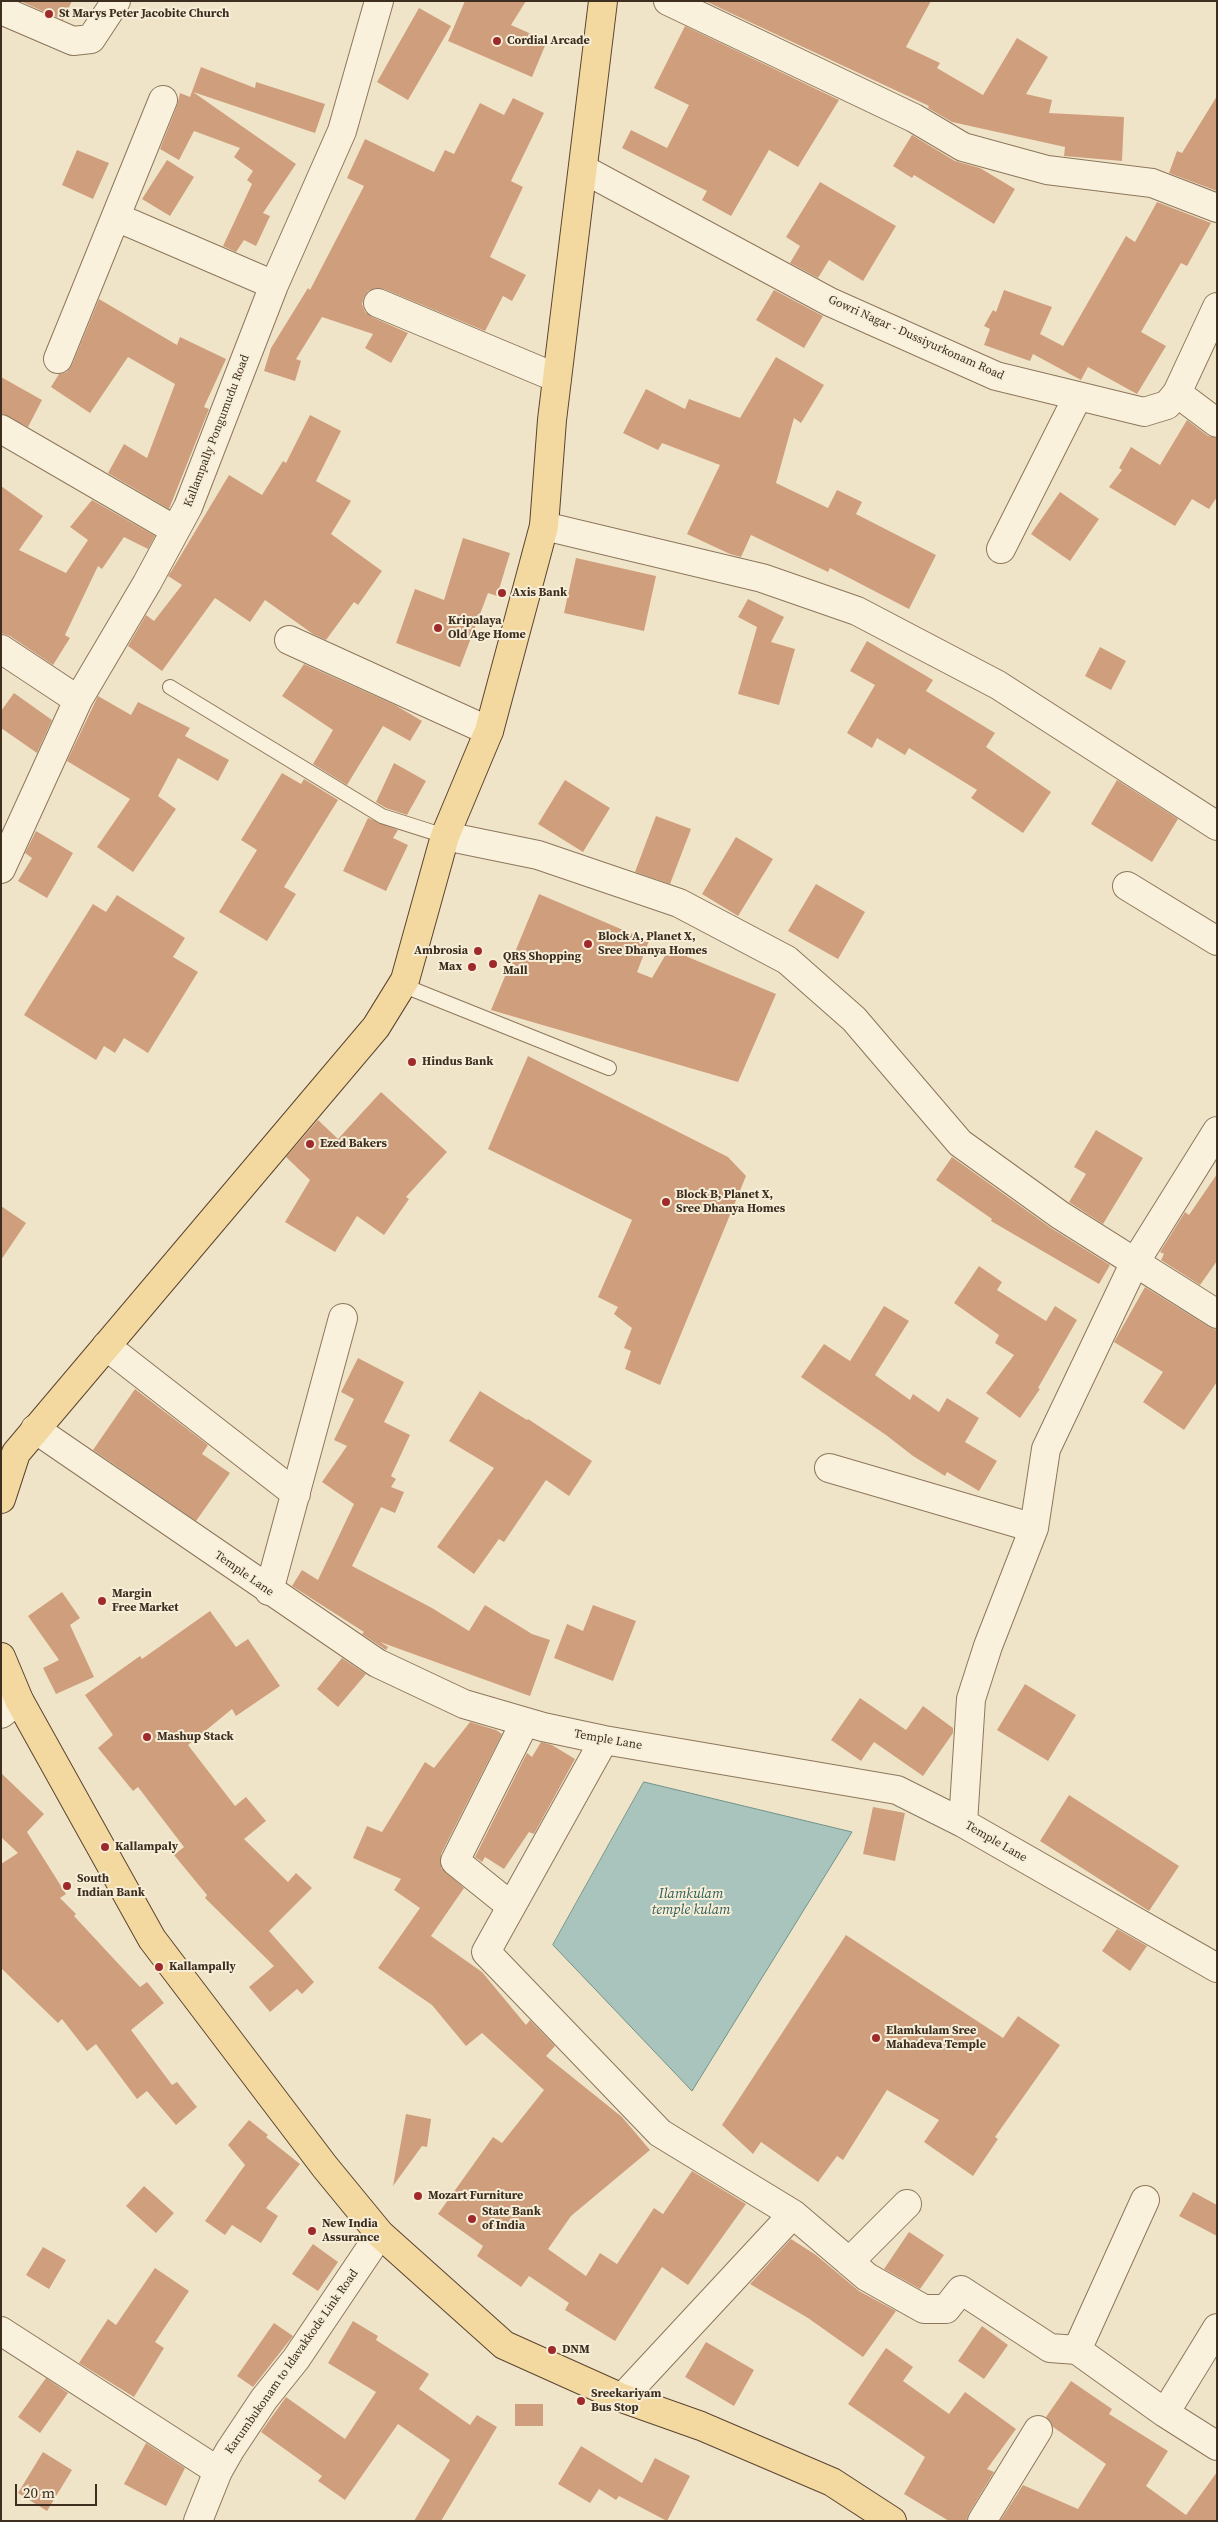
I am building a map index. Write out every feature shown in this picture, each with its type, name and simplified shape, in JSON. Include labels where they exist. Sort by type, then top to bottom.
[{"type":"main road","points":[[1,1499],[16,1453],[376,1027],[402,985],[445,836],[489,730],[544,526],[552,420],[603,1]]},
{"type":"main road","points":[[1,1657],[10,1707],[152,1939],[319,2159],[380,2234],[504,2345],[622,2398],[701,2426],[832,2482],[892,2521]]},
{"type":"street","points":[[1,10],[73,40],[91,39],[116,1]]},
{"type":"street","name":"Kallampally Pongumudu Road","points":[[1,869],[78,700],[147,583],[188,508],[274,285],[342,131],[379,1]]},
{"type":"street","points":[[668,1],[914,118],[964,147],[1047,170],[1152,183],[1217,208]]},
{"type":"street","points":[[58,359],[163,100]]},
{"type":"street","name":"Gowri Nagar - Dussiyurkonam Road","points":[[582,169],[830,302],[996,376],[1144,412],[1167,405],[1177,393],[1217,307]]},
{"type":"street","points":[[116,217],[274,285]]},
{"type":"street","points":[[378,303],[557,378]]},
{"type":"street","points":[[1177,393],[1217,423]]},
{"type":"street","points":[[1000,549],[1078,396]]},
{"type":"street","points":[[1,429],[175,530]]},
{"type":"street","points":[[544,526],[762,578],[857,611],[998,685],[1217,826]]},
{"type":"street","points":[[289,640],[489,730]]},
{"type":"street","points":[[1,649],[78,700]]},
{"type":"street","points":[[445,836],[538,855],[679,903],[787,960],[854,1019],[960,1143],[1060,1215],[1134,1264],[1217,1314]]},
{"type":"street","points":[[1127,886],[1217,941]]},
{"type":"street","points":[[962,1822],[971,1698],[988,1646],[1034,1528],[1046,1449],[1134,1264],[1217,1131]]},
{"type":"street","points":[[270,1591],[343,1318]]},
{"type":"street","points":[[106,1346],[296,1494]]},
{"type":"street","name":"Temple Lane","points":[[35,1429],[377,1663],[464,1704],[525,1722],[604,1740],[897,1790],[962,1822],[1217,1968]]},
{"type":"street","points":[[829,1468],[1034,1528]]},
{"type":"street","points":[[511,1906],[455,1861],[525,1722]]},
{"type":"street","points":[[604,1740],[486,1952],[660,2133],[793,2214],[866,2276],[924,2309],[946,2308],[961,2290],[1050,2348],[1078,2350],[1165,2413],[1217,2446]]},
{"type":"street","points":[[1078,2350],[1145,2200]]},
{"type":"street","points":[[849,2262],[906,2204]]},
{"type":"street","points":[[622,2398],[793,2214]]},
{"type":"street","name":"Karumbukonam to Idavakkode Link Road","points":[[198,2521],[218,2471],[264,2399],[296,2359],[380,2234]]},
{"type":"street","points":[[1165,2413],[1217,2328]]},
{"type":"street","points":[[1,2331],[218,2471]]},
{"type":"street","points":[[982,2521],[1038,2430]]},
{"type":"lane","points":[[170,687],[382,816],[445,836]]},
{"type":"lane","points":[[402,985],[610,1068]]},
{"type":"water","name":"Ilamkulam temple kulam","points":[[644,1782],[852,1832],[692,2091],[553,1945]]},
{"type":"building","points":[[20,1],[72,1],[63,20]]},
{"type":"building","name":"Cordial Arcade","points":[[465,1],[526,1],[511,25],[547,41],[532,77],[448,41]]},
{"type":"building","points":[[705,1],[931,1],[906,47],[940,63],[937,68],[983,95],[1017,38],[1048,57],[1026,94],[1052,100],[1049,113],[1124,117],[1122,161],[1064,156],[1065,147],[952,122],[928,108],[929,106]]},
{"type":"building","points":[[419,8],[451,26],[408,100],[377,82]]},
{"type":"building","points":[[685,26],[839,100],[798,167],[769,150],[731,216],[702,200],[707,191],[622,148],[631,130],[667,148],[689,105],[654,88]]},
{"type":"building","points":[[201,67],[255,88],[256,82],[325,104],[315,133],[193,92],[296,164],[263,213],[270,216],[256,246],[244,240],[236,252],[223,246],[252,184],[247,180],[253,171],[234,157],[240,148],[194,131],[179,160],[160,149],[177,106],[180,93],[190,97]]},
{"type":"building","points":[[1217,96],[1217,191],[1169,173],[1177,151],[1182,153]]},
{"type":"building","points":[[513,98],[544,113],[511,181],[523,187],[490,257],[526,275],[512,301],[503,296],[485,331],[384,289],[376,288],[368,291],[364,297],[362,304],[365,312],[408,333],[391,363],[365,348],[373,334],[322,317],[296,359],[301,361],[295,381],[264,371],[271,348],[308,288],[310,290],[364,186],[347,178],[365,139],[434,172],[445,150],[454,154],[480,103],[504,115]]},
{"type":"building","points":[[912,135],[955,161],[980,168],[1015,189],[994,224],[914,175],[912,178],[893,166]]},
{"type":"building","points":[[77,150],[109,163],[93,199],[62,185]]},
{"type":"building","points":[[167,160],[194,177],[170,216],[142,199]]},
{"type":"building","points":[[820,182],[896,226],[863,281],[829,260],[818,278],[790,263],[800,246],[786,237]]},
{"type":"building","points":[[1157,202],[1211,223],[1187,266],[1181,263],[1141,332],[1166,346],[1137,394],[1088,367],[1081,380],[1033,354],[1030,361],[984,345],[990,329],[984,326],[993,310],[996,312],[1004,290],[1052,307],[1040,334],[1063,346],[1126,236],[1135,242]]},
{"type":"building","points":[[774,290],[823,316],[804,348],[756,320]]},
{"type":"building","points":[[99,299],[177,345],[180,337],[226,359],[204,407],[209,409],[169,509],[108,473],[124,444],[147,458],[175,384],[128,357],[90,413],[51,387],[59,374],[67,372],[72,365]]},
{"type":"building","points":[[776,357],[824,385],[801,423],[794,418],[776,483],[828,508],[837,490],[862,502],[856,514],[936,555],[909,609],[830,568],[828,572],[751,535],[741,557],[730,554],[687,534],[720,465],[662,443],[658,450],[623,433],[646,389],[685,409],[689,399],[740,418]]},
{"type":"building","points":[[1,377],[42,400],[28,427],[1,413]]},
{"type":"building","points":[[310,415],[341,431],[316,481],[351,501],[331,534],[382,571],[358,605],[354,602],[326,640],[313,634],[265,600],[250,622],[215,598],[162,671],[128,646],[146,615],[154,621],[182,585],[168,576],[229,475],[262,495],[283,461],[286,463]]},
{"type":"building","points":[[1187,420],[1208,436],[1217,438],[1217,497],[1209,509],[1192,499],[1175,526],[1109,487],[1122,470],[1119,468],[1131,447],[1160,465]]},
{"type":"building","points":[[1,486],[43,516],[19,550],[66,573],[88,540],[70,527],[92,500],[155,536],[148,549],[124,537],[102,569],[98,566],[65,635],[70,638],[53,665],[10,636],[1,633]]},
{"type":"building","points":[[1060,492],[1099,519],[1070,561],[1031,534]]},
{"type":"building","points":[[463,538],[510,553],[497,596],[488,593],[460,667],[396,643],[415,589],[444,600]]},
{"type":"building","points":[[576,558],[656,576],[644,631],[564,613]]},
{"type":"building","points":[[748,599],[784,617],[771,642],[795,649],[779,705],[738,694],[757,627],[738,617]]},
{"type":"building","points":[[867,641],[933,680],[926,691],[995,733],[986,747],[1051,792],[1023,833],[971,798],[977,790],[909,748],[905,755],[877,738],[872,748],[847,733],[875,685],[850,671]]},
{"type":"building","points":[[1100,647],[1126,661],[1111,690],[1085,676]]},
{"type":"building","points":[[304,664],[395,705],[422,721],[410,741],[383,726],[347,785],[313,764],[333,730],[282,696]]},
{"type":"building","points":[[14,693],[52,720],[37,753],[1,728],[1,711]]},
{"type":"building","points":[[98,696],[131,715],[138,702],[190,728],[185,736],[229,760],[218,781],[178,758],[158,796],[176,809],[133,872],[97,847],[130,799],[67,761]]},
{"type":"building","points":[[394,763],[426,781],[407,815],[386,808],[376,802]]},
{"type":"building","points":[[282,773],[301,784],[304,779],[338,800],[284,887],[296,894],[267,941],[219,912],[257,850],[241,840]]},
{"type":"building","points":[[565,780],[610,808],[583,852],[538,824]]},
{"type":"building","points":[[1117,780],[1178,819],[1152,862],[1091,824]]},
{"type":"building","points":[[656,816],[691,829],[670,884],[635,872]]},
{"type":"building","points":[[368,818],[398,830],[393,838],[408,845],[386,891],[343,871]]},
{"type":"building","points":[[36,831],[73,853],[47,898],[18,881],[32,858],[25,853]]},
{"type":"building","points":[[736,837],[773,859],[738,916],[702,894]]},
{"type":"building","points":[[816,884],[865,912],[838,959],[788,931]]},
{"type":"building","name":"Block A, Planet X, Sree Dhanya Homes","points":[[539,894],[649,941],[637,972],[652,978],[669,949],[776,994],[738,1082],[491,1010]]},
{"type":"building","points":[[117,895],[185,938],[173,957],[198,972],[148,1053],[124,1038],[115,1053],[104,1046],[96,1060],[24,1015],[93,904],[106,912]]},
{"type":"building","name":"Block B, Planet X, Sree Dhanya Homes","points":[[528,1056],[728,1157],[746,1176],[660,1385],[625,1369],[631,1351],[624,1348],[632,1328],[614,1314],[618,1307],[598,1297],[632,1220],[488,1149]]},
{"type":"building","points":[[381,1092],[447,1152],[406,1197],[409,1199],[384,1235],[357,1216],[335,1252],[285,1222],[310,1180],[286,1157],[318,1120],[338,1139]]},
{"type":"building","points":[[1096,1130],[1143,1158],[1103,1224],[1069,1202],[1086,1174],[1074,1167]]},
{"type":"building","points":[[952,1157],[1051,1228],[1110,1265],[1099,1284],[991,1221],[992,1219],[936,1180]]},
{"type":"building","points":[[1217,1174],[1217,1261],[1200,1285],[1161,1260],[1164,1254],[1160,1252],[1185,1212],[1189,1215]]},
{"type":"building","points":[[1,1206],[26,1223],[1,1260]]},
{"type":"building","points":[[979,1266],[1002,1282],[997,1290],[1046,1321],[1055,1306],[1077,1320],[1038,1388],[1040,1389],[1020,1418],[986,1393],[1014,1355],[995,1343],[999,1335],[954,1303]]},
{"type":"building","points":[[1145,1287],[1209,1327],[1217,1330],[1217,1382],[1184,1430],[1143,1402],[1163,1372],[1114,1342]]},
{"type":"building","points":[[884,1306],[909,1321],[875,1375],[910,1400],[913,1394],[939,1412],[947,1398],[979,1418],[965,1442],[997,1461],[979,1491],[947,1472],[945,1476],[913,1456],[886,1435],[801,1377],[824,1344],[850,1361]]},
{"type":"building","points":[[358,1358],[404,1382],[384,1422],[410,1435],[391,1476],[396,1479],[391,1487],[404,1492],[395,1513],[381,1507],[352,1566],[432,1608],[469,1631],[485,1605],[532,1634],[550,1640],[530,1696],[380,1642],[388,1647],[386,1650],[362,1634],[364,1632],[292,1586],[302,1570],[318,1580],[354,1504],[322,1482],[347,1446],[334,1440],[354,1399],[341,1392]]},
{"type":"building","points":[[135,1389],[208,1445],[202,1454],[230,1473],[196,1521],[93,1450]]},
{"type":"building","points":[[480,1391],[528,1419],[592,1461],[569,1496],[546,1480],[504,1542],[499,1539],[474,1574],[437,1547],[494,1468],[449,1441]]},
{"type":"building","points":[[62,1592],[80,1618],[70,1625],[94,1677],[56,1694],[43,1668],[59,1660],[28,1616]]},
{"type":"building","points":[[593,1605],[636,1621],[613,1681],[554,1658],[567,1624],[583,1631]]},
{"type":"building","points":[[210,1611],[236,1647],[248,1639],[280,1686],[236,1716],[232,1709],[188,1745],[235,1806],[246,1797],[266,1821],[244,1839],[288,1882],[296,1873],[312,1888],[269,1931],[314,1982],[302,1994],[297,1989],[270,2012],[249,1987],[274,1966],[205,1898],[207,1895],[174,1855],[184,1847],[138,1787],[133,1791],[98,1748],[113,1735],[85,1695],[140,1656],[142,1659]]},
{"type":"building","points":[[342,1658],[366,1674],[338,1707],[317,1689]]},
{"type":"building","points":[[1025,1684],[1076,1715],[1048,1761],[997,1730]]},
{"type":"building","points":[[860,1698],[906,1730],[923,1706],[953,1728],[953,1733],[923,1776],[874,1742],[861,1761],[831,1740]]},
{"type":"building","points":[[470,1722],[496,1730],[502,1734],[441,1854],[441,1868],[464,1888],[431,1936],[482,1972],[526,2025],[530,2020],[555,2046],[546,2056],[622,2117],[650,2150],[571,2216],[548,2249],[586,2276],[600,2253],[617,2264],[654,2208],[663,2214],[692,2171],[746,2204],[688,2285],[662,2267],[615,2341],[565,2310],[569,2303],[529,2276],[521,2287],[477,2256],[483,2246],[438,2214],[493,2137],[502,2143],[544,2090],[482,2033],[466,2046],[432,2005],[378,1968],[420,1908],[394,1890],[401,1879],[353,1858],[367,1826],[382,1832],[425,1762],[434,1768]]},
{"type":"building","points":[[541,1742],[552,1745],[575,1759],[534,1834],[529,1832],[504,1869],[485,1857],[482,1862],[475,1857],[527,1753],[532,1757]]},
{"type":"building","points":[[1,1773],[44,1814],[27,1832],[66,1894],[60,1898],[76,1914],[74,1916],[140,1987],[147,1982],[164,2003],[131,2030],[172,2085],[177,2082],[197,2107],[176,2125],[147,2091],[137,2099],[96,2044],[87,2051],[62,2019],[58,2023],[1,1968],[1,1864],[18,1853],[1,1837]]},
{"type":"building","points":[[1069,1795],[1179,1866],[1149,1911],[1040,1841]]},
{"type":"building","points":[[873,1807],[905,1813],[895,1861],[863,1854]]},
{"type":"building","points":[[1117,1929],[1147,1946],[1130,1971],[1102,1951]]},
{"type":"building","points":[[846,1935],[1003,2038],[1018,2016],[1060,2045],[995,2137],[998,2139],[973,2176],[924,2142],[939,2120],[887,2090],[843,2160],[837,2156],[818,2182],[761,2142],[753,2154],[722,2125]]},
{"type":"building","points":[[406,2114],[431,2119],[427,2147],[422,2146],[393,2186]]},
{"type":"building","points":[[249,2120],[268,2135],[266,2137],[300,2164],[266,2208],[278,2216],[261,2243],[232,2225],[225,2235],[205,2221],[245,2165],[228,2145]]},
{"type":"building","points":[[144,2186],[174,2213],[156,2233],[126,2206]]},
{"type":"building","points":[[1193,2192],[1217,2205],[1217,2236],[1179,2216]]},
{"type":"building","points":[[909,2232],[944,2255],[920,2289],[884,2269]]},
{"type":"building","points":[[791,2239],[816,2255],[859,2291],[896,2311],[863,2357],[808,2318],[750,2284]]},
{"type":"building","points":[[313,2244],[338,2262],[318,2291],[292,2274]]},
{"type":"building","points":[[43,2247],[66,2260],[49,2289],[26,2275]]},
{"type":"building","points":[[155,2268],[189,2291],[155,2342],[164,2348],[134,2397],[79,2363],[108,2319],[116,2325]]},
{"type":"building","points":[[353,2321],[378,2336],[376,2340],[429,2374],[419,2389],[470,2425],[477,2415],[497,2427],[441,2521],[414,2521],[450,2460],[398,2424],[345,2500],[318,2481],[322,2476],[261,2432],[286,2397],[345,2439],[376,2392],[328,2363]]},
{"type":"building","points":[[274,2323],[293,2336],[253,2387],[237,2376]]},
{"type":"building","points":[[982,2326],[1008,2345],[984,2379],[958,2361]]},
{"type":"building","points":[[706,2342],[754,2370],[734,2406],[685,2377]]},
{"type":"building","points":[[886,2348],[913,2367],[903,2381],[949,2414],[965,2392],[1016,2429],[987,2469],[994,2472],[966,2521],[949,2521],[904,2494],[925,2457],[848,2404]]},
{"type":"building","points":[[46,2378],[68,2393],[40,2433],[18,2417]]},
{"type":"building","points":[[1071,2381],[1112,2409],[1109,2414],[1168,2451],[1146,2486],[1186,2515],[1217,2472],[1217,2521],[1000,2521],[1023,2485],[1078,2509],[1106,2464],[1053,2427],[1046,2417]]},
{"type":"building","points":[[515,2404],[543,2404],[543,2426],[515,2426]]},
{"type":"building","points":[[146,2443],[185,2468],[166,2506],[124,2484]]},
{"type":"building","points":[[581,2446],[642,2483],[655,2458],[690,2476],[667,2521],[619,2496],[616,2500],[599,2489],[590,2503],[558,2484]]},
{"type":"building","points":[[43,2452],[72,2470],[47,2511],[18,2493]]},
{"type":"place","name":"St Marys Peter Jacobite Church","points":[[49,14]]},
{"type":"place","name":"Cordial Arcade","points":[[497,41]]},
{"type":"place","name":"Axis Bank","points":[[502,593]]},
{"type":"place","name":"Kripalaya Old Age Home","points":[[438,628]]},
{"type":"place","name":"Block A, Planet X, Sree Dhanya Homes","points":[[588,944]]},
{"type":"place","name":"Ambrosia","points":[[478,951]]},
{"type":"place","name":"QRS Shopping Mall","points":[[493,964]]},
{"type":"place","name":"Max","points":[[472,967]]},
{"type":"place","name":"Hindus Bank","points":[[412,1062]]},
{"type":"place","name":"Ezed Bakers","points":[[310,1144]]},
{"type":"place","name":"Block B, Planet X, Sree Dhanya Homes","points":[[666,1202]]},
{"type":"place","name":"Margin Free Market","points":[[102,1601]]},
{"type":"place","name":"Mashup Stack","points":[[147,1737]]},
{"type":"place","name":"Kallampaly","points":[[105,1847]]},
{"type":"place","name":"South Indian Bank","points":[[67,1886]]},
{"type":"place","name":"Kallampally","points":[[159,1967]]},
{"type":"place","name":"Elamkulam Sree Mahadeva Temple","points":[[876,2038]]},
{"type":"place","name":"Mozart Furniture","points":[[418,2196]]},
{"type":"place","name":"State Bank of India","points":[[472,2219]]},
{"type":"place","name":"New India Assurance","points":[[312,2231]]},
{"type":"place","name":"DNM","points":[[552,2350]]},
{"type":"place","name":"Sreekariyam Bus Stop","points":[[581,2401]]}]
